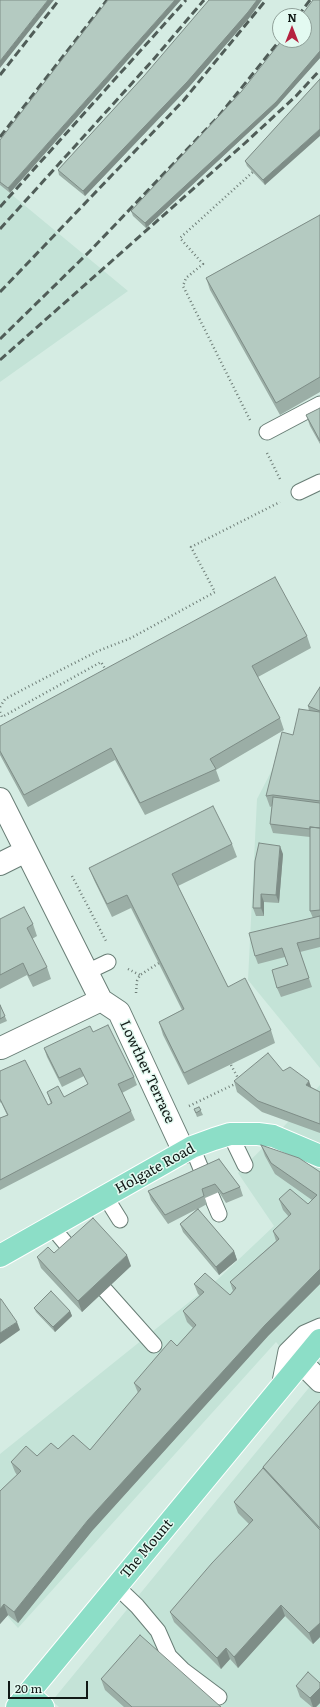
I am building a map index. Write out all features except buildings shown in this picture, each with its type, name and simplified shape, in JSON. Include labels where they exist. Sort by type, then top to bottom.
[{"type":"main road","name":"Holgate Road","points":[[1,1254],[188,1150],[230,1134],[258,1134],[273,1136],[320,1156]]},
{"type":"main road","name":"The Mount","points":[[30,1703],[116,1586],[320,1340]]},
{"type":"street","name":"Lowther Terrace","points":[[0,799],[101,1000],[119,1012],[188,1150]]},
{"type":"street","points":[[0,864],[26,851]]},
{"type":"street","points":[[1,1048],[101,1000]]},
{"type":"street","points":[[302,1363],[320,1381]]},
{"type":"lane","points":[[260,430],[320,404]]},
{"type":"lane","points":[[299,492],[320,482]]},
{"type":"lane","points":[[87,972],[108,962]]},
{"type":"lane","points":[[230,1134],[245,1165]]},
{"type":"lane","points":[[188,1150],[204,1176]]},
{"type":"lane","points":[[211,1195],[219,1214]]},
{"type":"lane","points":[[105,1196],[120,1220]]},
{"type":"lane","points":[[52,1227],[72,1251]]},
{"type":"lane","points":[[105,1290],[154,1344]]},
{"type":"lane","name":"The Mount","points":[[278,1392],[286,1351],[304,1333],[320,1326]]},
{"type":"lane","points":[[116,1586],[137,1606],[158,1631],[169,1656],[183,1670],[219,1697]]},
{"type":"path","points":[[258,167],[180,238],[203,264],[186,278],[183,286],[260,430]]},
{"type":"path","points":[[264,448],[282,483]]},
{"type":"path","points":[[0,707],[5,699],[43,678],[103,649],[131,638],[215,592],[191,547],[283,500]]},
{"type":"path","points":[[0,712],[2,717],[101,662],[109,676]]},
{"type":"path","points":[[72,876],[107,943]]},
{"type":"path","points":[[135,995],[137,981],[140,976],[159,963]]},
{"type":"path","points":[[124,967],[140,976]]},
{"type":"path","points":[[187,1107],[240,1081],[231,1064]]},
{"type":"shaded area","points":[[0,185],[128,291],[0,382]]},
{"type":"shaded area","points":[[320,694],[320,1068],[248,980],[257,799],[286,743],[297,746],[303,720]]},
{"type":"shaded area","points":[[320,1085],[320,1707],[59,1707],[52,1701],[312,1384],[276,1342],[18,1628],[0,1608],[0,1454],[218,1279],[274,1226],[238,1173],[288,1122]]},
{"type":"railway","points":[[0,75],[59,0]]},
{"type":"railway","points":[[0,137],[107,0]]},
{"type":"railway","points":[[0,207],[186,0]]},
{"type":"railway","points":[[0,229],[153,60],[204,0]]},
{"type":"railway","points":[[0,292],[183,101],[266,0]]},
{"type":"railway","points":[[304,8],[310,0]]},
{"type":"railway","points":[[0,339],[90,251],[218,117],[274,48]]},
{"type":"railway","points":[[0,360],[244,144],[296,96],[320,70]]}]
